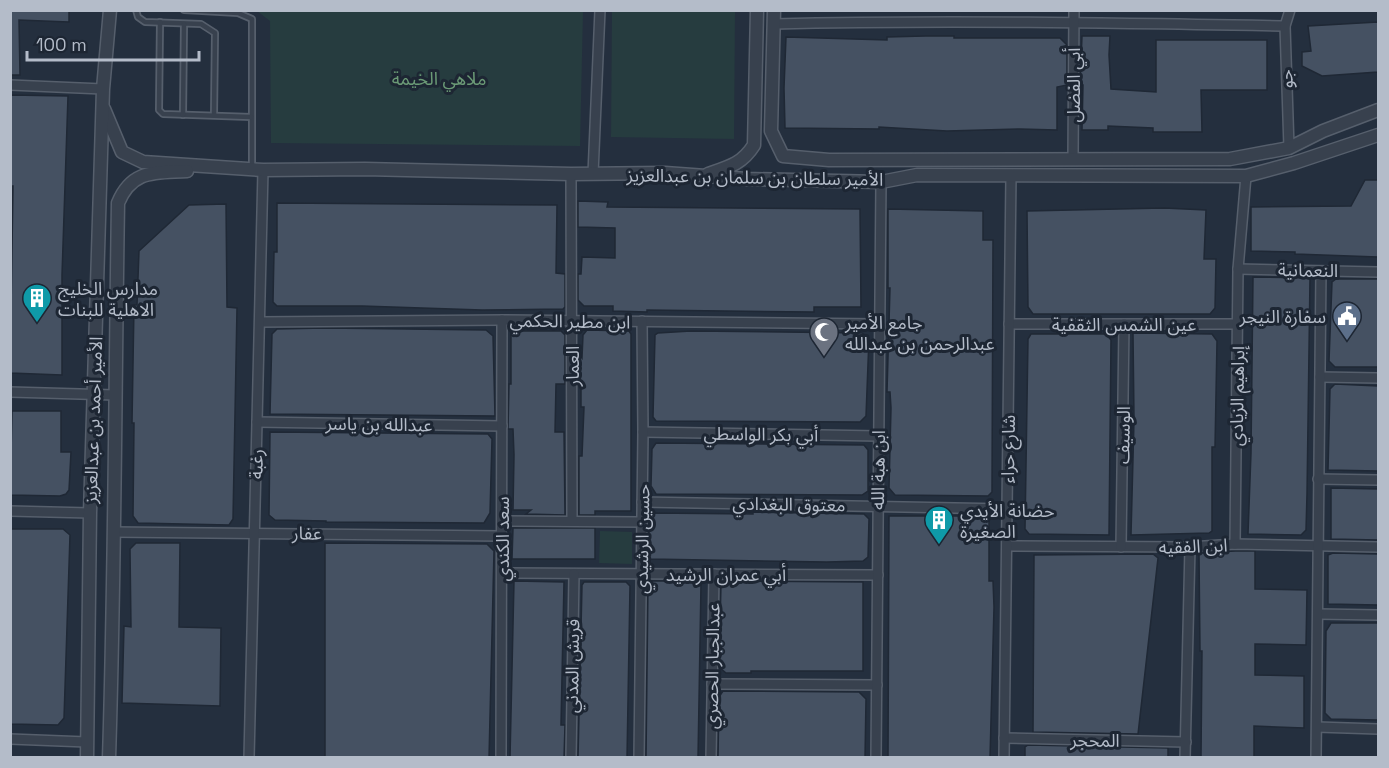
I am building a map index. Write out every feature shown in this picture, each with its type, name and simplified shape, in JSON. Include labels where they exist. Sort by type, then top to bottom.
[{"type":"street","name":"الأمير أحمد بن عبدالعزيز","points":[[87,758],[90,513],[103,89],[110,10]]},
{"type":"street","points":[[594,174],[600,10]]},
{"type":"street","points":[[701,176],[727,168],[746,158],[754,145],[757,10]]},
{"type":"street","points":[[774,10],[774,24],[885,21],[1285,26]]},
{"type":"street","name":"أبي الفضل","points":[[1073,159],[1074,10]]},
{"type":"street","name":"جو","points":[[1289,148],[1285,26],[1290,10]]},
{"type":"street","name":"الأمير سلطان بن سلمان بن عبدالعزيز","points":[[774,24],[771,131],[783,156],[829,160],[1230,159],[1289,148],[1323,131],[1378,110]]},
{"type":"street","points":[[10,85],[103,89]]},
{"type":"street","points":[[104,109],[118,145],[128,156],[143,162],[233,168]]},
{"type":"street","name":"الأمير سلطان بن سلمان بن عبدالعزيز","points":[[233,168],[571,174],[665,173],[881,182],[916,176],[1246,176],[1294,163],[1378,135]]},
{"type":"street","points":[[912,160],[917,164],[916,176]]},
{"type":"street","points":[[944,160],[939,170],[945,176]]},
{"type":"street","name":"الأمير أحمد بن عبدالعزيز","points":[[109,758],[118,203],[123,191],[132,181],[145,174],[233,168]]},
{"type":"street","name":"رغبة","points":[[249,758],[260,321],[257,170]]},
{"type":"street","name":"العمار","points":[[571,174],[572,521]]},
{"type":"street","name":"شارع حراء","points":[[1004,758],[1011,176]]},
{"type":"street","name":"إبراهيم الزيادي","points":[[1235,544],[1238,269],[1246,176]]},
{"type":"street","name":"ابن هبة الله","points":[[876,758],[881,182]]},
{"type":"street","name":"النعمانية","points":[[1238,269],[1378,272]]},
{"type":"street","points":[[1316,758],[1321,271]]},
{"type":"street","name":"ابن مطير الحكمي","points":[[260,321],[502,320],[879,324]]},
{"type":"street","name":"سعد الكندي","points":[[501,758],[502,320]]},
{"type":"street","name":"حسين الرشيدي","points":[[639,758],[642,321]]},
{"type":"street","name":"عين الشمس الثقفية","points":[[1009,324],[1238,324]]},
{"type":"street","name":"الوسيف","points":[[1121,547],[1124,324]]},
{"type":"street","points":[[1320,377],[1378,378]]},
{"type":"street","points":[[10,392],[115,395]]},
{"type":"street","name":"عبدالله بن ياسر","points":[[257,422],[502,426]]},
{"type":"street","name":"أبي بكر الواسطي","points":[[643,432],[879,436]]},
{"type":"street","points":[[1318,479],[1378,480]]},
{"type":"street","name":"معتوق البغدادي","points":[[642,502],[1007,509]]},
{"type":"street","points":[[10,511],[90,513]]},
{"type":"street","points":[[502,521],[642,522]]},
{"type":"street","name":"عفار","points":[[113,532],[502,536]]},
{"type":"street","name":"ابن الفقيه","points":[[1007,546],[1190,547],[1235,544],[1378,547]]},
{"type":"street","points":[[1185,758],[1190,547]]},
{"type":"street","name":"أبي عمران الرشيد","points":[[502,573],[878,574]]},
{"type":"street","name":"قريش المدني","points":[[571,758],[574,574]]},
{"type":"street","name":"عبدالجبار الحصري","points":[[711,758],[714,574]]},
{"type":"street","points":[[1318,614],[1378,615]]},
{"type":"street","points":[[712,684],[877,685]]},
{"type":"street","points":[[1317,727],[1378,729]]},
{"type":"street","name":"المحجر","points":[[1004,738],[1186,742]]},
{"type":"street","points":[[10,739],[87,742]]},
{"type":"lane","points":[[136,10],[141,20],[201,24],[215,33],[214,115]]},
{"type":"lane","points":[[184,10],[238,13],[252,19],[251,117],[257,170]]},
{"type":"lane","points":[[160,22],[159,110],[163,114],[251,117]]},
{"type":"lane","points":[[183,115],[184,24]]},
{"type":"green space","name":"ملاهي الخيمة","points":[[257,11],[583,11],[580,146],[271,143],[270,21]]},
{"type":"green space","points":[[612,11],[735,11],[734,139],[611,137]]},
{"type":"green space","points":[[600,531],[632,532],[632,564],[599,563]]},
{"type":"building","points":[[10,10],[69,10],[69,22],[19,20],[20,75],[10,75]]},
{"type":"building","points":[[1378,22],[1378,72],[1322,76],[1302,66],[1302,52],[1311,51],[1308,26]]},
{"type":"building","points":[[954,36],[954,38],[1060,38],[1067,45],[1067,85],[1057,87],[1057,130],[947,131],[879,127],[879,129],[785,128],[786,37],[887,40],[887,37]]},
{"type":"building","points":[[1082,36],[1110,36],[1111,89],[1156,92],[1156,40],[1267,40],[1267,90],[1201,90],[1202,132],[1153,132],[1153,128],[1108,126],[1108,130],[1082,130],[1083,85],[1080,85]]},
{"type":"building","points":[[10,95],[68,96],[62,275],[62,375],[10,373],[13,186],[10,186]]},
{"type":"building","points":[[1365,180],[1378,180],[1378,257],[1251,251],[1251,207],[1351,206]]},
{"type":"building","points":[[578,201],[608,202],[607,207],[860,209],[861,307],[814,307],[814,312],[647,310],[647,312],[613,311],[613,306],[584,306],[578,300],[578,274],[581,274],[582,257],[615,258],[615,228],[578,227]]},
{"type":"building","points":[[277,203],[557,205],[556,273],[565,274],[565,307],[563,309],[482,310],[277,306],[273,302],[274,252],[277,252]]},
{"type":"building","points":[[226,204],[227,307],[237,308],[233,519],[229,525],[138,523],[133,516],[134,423],[132,423],[134,305],[137,305],[139,251],[189,205]]},
{"type":"building","points":[[1164,208],[1206,210],[1204,259],[1216,259],[1215,308],[1210,314],[1033,314],[1028,307],[1027,211]]},
{"type":"building","points":[[888,209],[983,211],[983,240],[993,240],[992,492],[988,496],[895,495],[889,488],[891,408],[890,392],[887,392],[890,288],[888,288]]},
{"type":"building","points":[[1253,277],[1310,278],[1306,530],[1301,535],[1248,534]]},
{"type":"building","points":[[1336,279],[1378,279],[1378,367],[1335,367],[1329,361],[1332,282]]},
{"type":"building","points":[[277,329],[486,330],[493,336],[495,416],[270,414],[272,334]]},
{"type":"building","points":[[587,330],[629,331],[631,334],[631,511],[595,511],[595,515],[579,515],[579,456],[582,456],[584,407],[581,407],[581,384],[578,384],[578,352],[582,358],[583,335]]},
{"type":"building","points":[[516,331],[561,331],[565,335],[565,384],[556,384],[555,432],[564,432],[565,515],[526,514],[531,510],[513,510],[513,429],[508,429],[511,334]]},
{"type":"building","points":[[691,331],[862,333],[869,338],[866,416],[860,422],[656,421],[653,417],[655,335]]},
{"type":"building","points":[[1133,333],[1212,334],[1217,341],[1215,447],[1212,447],[1212,531],[1209,533],[1131,535],[1134,420]]},
{"type":"building","points":[[1031,334],[1106,334],[1111,340],[1109,535],[1029,534],[1025,529],[1028,339]]},
{"type":"building","points":[[1335,384],[1378,386],[1378,471],[1328,470],[1330,389]]},
{"type":"building","points":[[12,411],[61,411],[61,452],[71,452],[69,490],[66,494],[60,496],[10,495]]},
{"type":"building","points":[[270,432],[488,434],[492,439],[490,513],[484,523],[275,520],[269,515]]},
{"type":"building","points":[[656,443],[864,445],[868,450],[868,491],[862,495],[656,494],[651,486],[652,449]]},
{"type":"building","points":[[1331,488],[1378,489],[1378,540],[1331,539]]},
{"type":"building","points":[[753,512],[864,514],[869,519],[868,557],[863,561],[827,562],[649,559],[649,517],[651,513],[753,514]]},
{"type":"building","points":[[889,516],[989,516],[989,581],[993,581],[994,607],[990,758],[888,758]]},
{"type":"building","points":[[513,528],[595,528],[595,559],[512,559]]},
{"type":"building","points":[[10,529],[63,529],[70,535],[64,718],[58,725],[10,724]]},
{"type":"building","points":[[136,543],[180,543],[179,627],[221,628],[220,706],[122,703],[124,626],[131,627],[130,549]]},
{"type":"building","points":[[325,543],[487,544],[494,551],[489,758],[325,758]]},
{"type":"building","points":[[1255,551],[1255,589],[1307,590],[1306,645],[1255,644],[1255,675],[1304,676],[1304,728],[1254,726],[1254,758],[1201,758],[1202,651],[1200,651],[1199,555]]},
{"type":"building","points":[[1333,553],[1378,554],[1378,605],[1328,604],[1328,555]]},
{"type":"building","points":[[1153,554],[1158,558],[1138,734],[1033,732],[1034,555]]},
{"type":"building","points":[[514,581],[564,582],[561,725],[565,725],[564,758],[510,758]]},
{"type":"building","points":[[651,581],[696,581],[701,584],[698,758],[646,758],[648,584]]},
{"type":"building","points":[[723,581],[863,582],[863,671],[726,673],[719,667],[721,584]]},
{"type":"building","points":[[584,582],[626,582],[630,586],[627,758],[578,758],[582,585]]},
{"type":"building","points":[[1331,623],[1378,623],[1378,720],[1331,719],[1325,713],[1326,631]]},
{"type":"building","points":[[723,691],[859,692],[866,699],[865,758],[718,758],[719,697]]},
{"type":"building","points":[[1028,745],[1168,748],[1168,758],[1025,758],[1025,747]]},
{"type":"place","name":"مدارس الخليج الاهلية للبنات","points":[[37,324]]},
{"type":"place","name":"سفارة النيجر","points":[[1347,342]]},
{"type":"place","name":"جامع الأمير عبدالرحمن بن عبدالله","points":[[824,358]]},
{"type":"place","name":"حضانة الأيدي الصغيرة","points":[[939,546]]}]
